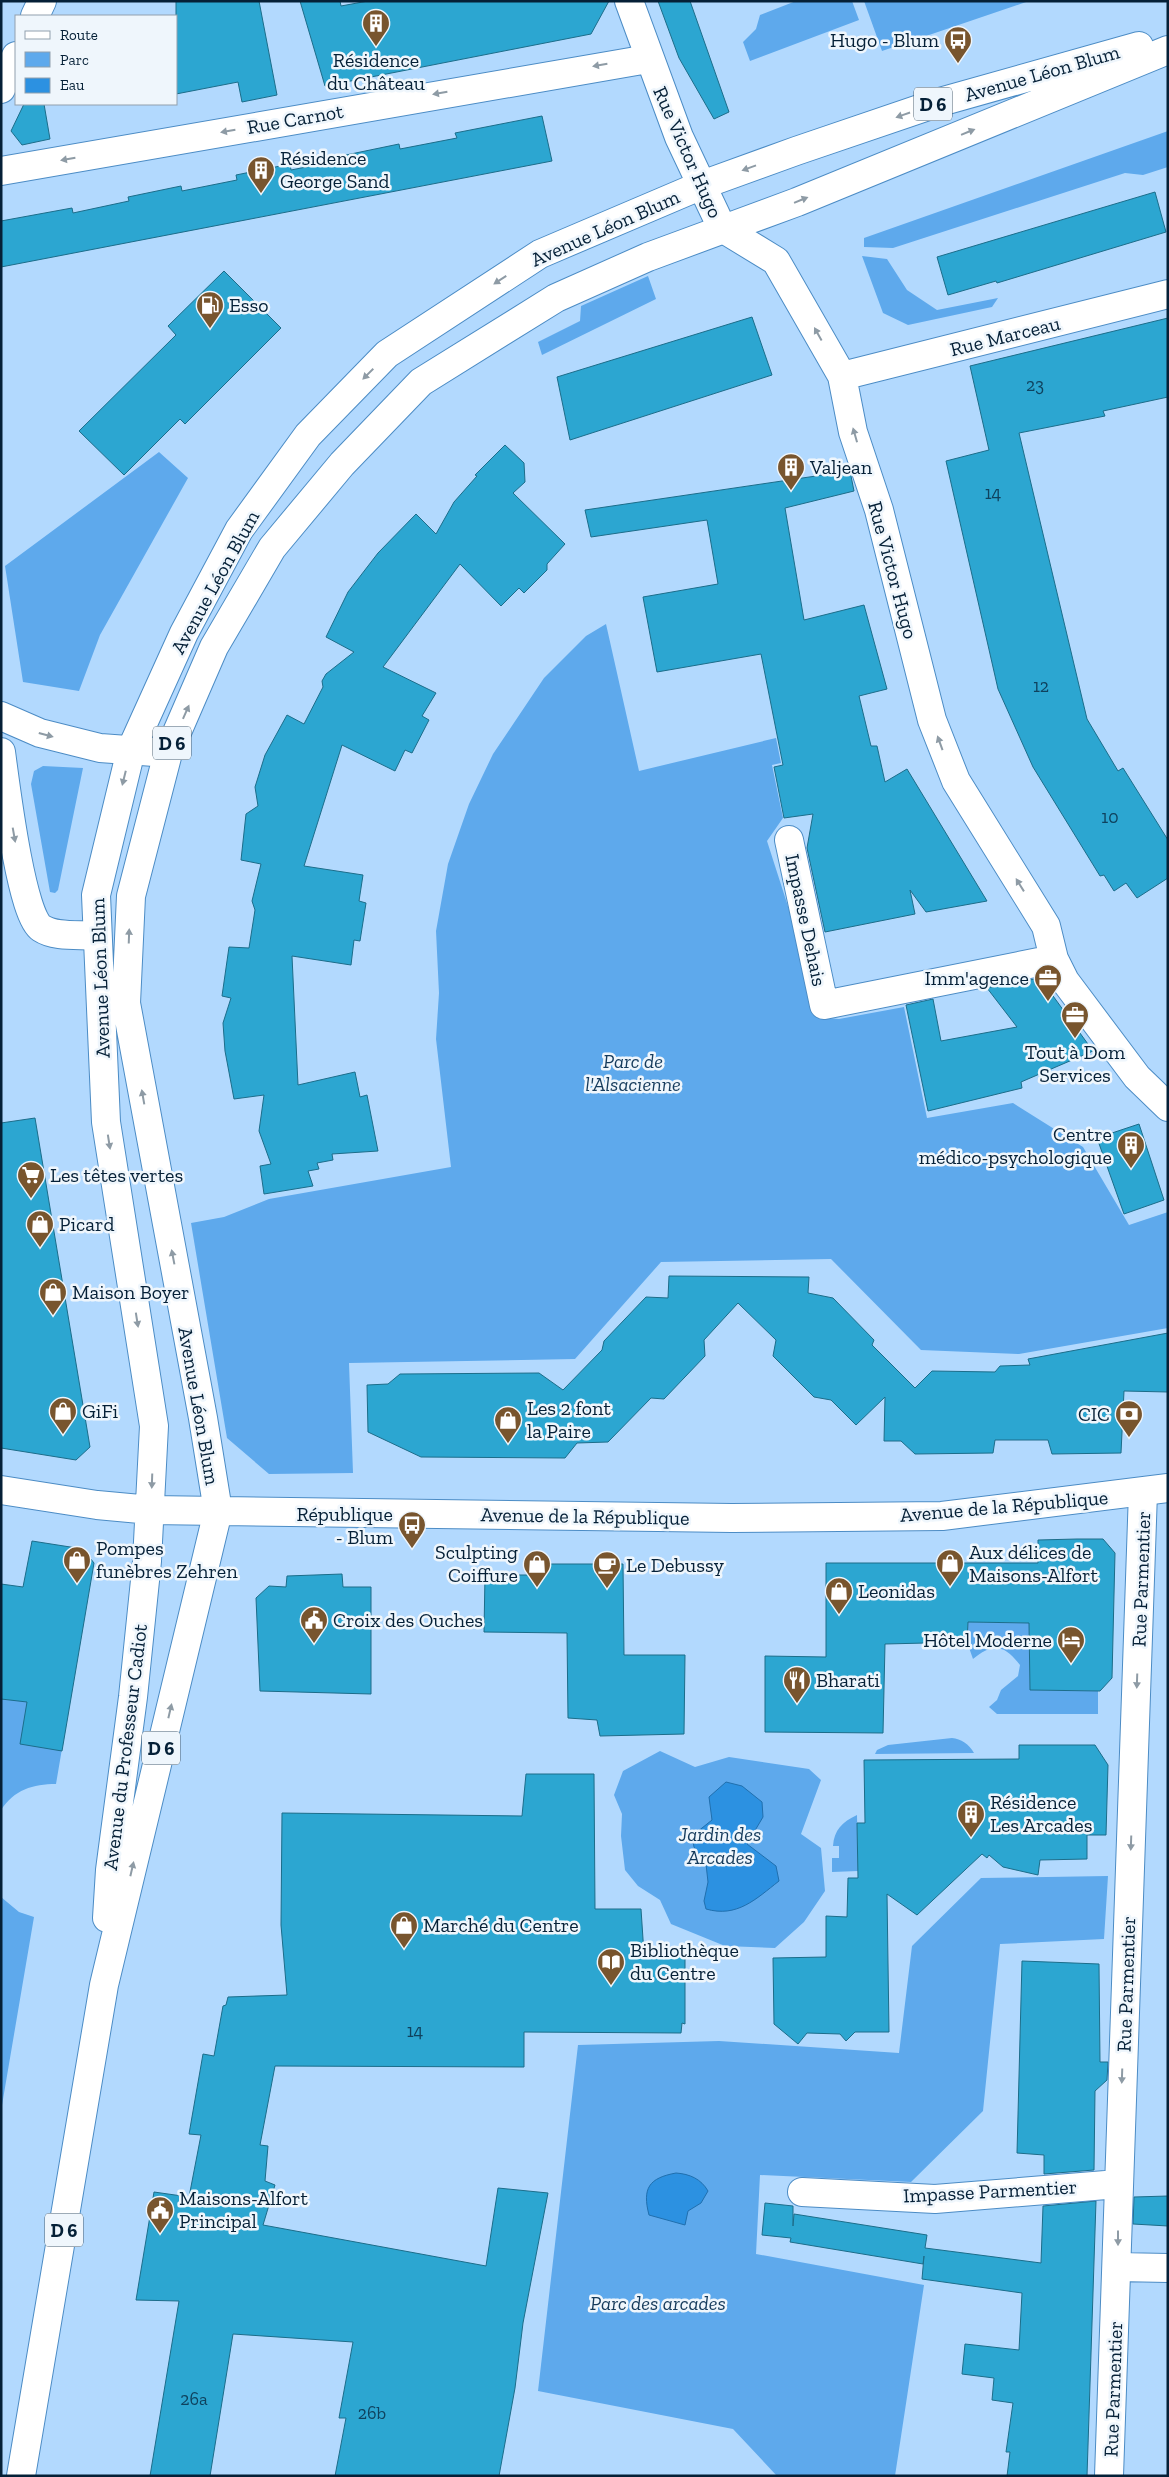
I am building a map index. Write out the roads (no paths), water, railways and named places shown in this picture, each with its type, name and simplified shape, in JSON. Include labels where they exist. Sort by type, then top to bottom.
[{"type":"main road","points":[[35,15],[42,1]]},
{"type":"main road","name":"Rue Victor Hugo","points":[[630,1],[648,59],[679,137],[722,228],[776,260],[842,376],[854,432],[879,510],[932,720],[956,781],[1046,926],[1054,959],[1065,981],[1137,1077],[1168,1106]]},
{"type":"main road","name":"Avenue Léon Blum","points":[[151,1510],[154,1426],[106,1122],[96,895],[131,750],[184,633],[239,530],[308,435],[387,354],[540,254],[702,185],[940,102],[1168,38]]},
{"type":"main road","name":"Avenue Léon Blum","points":[[218,1511],[203,1418],[126,1003],[131,896],[168,753],[214,647],[272,548],[342,464],[421,382],[556,298],[648,257],[722,228],[797,202],[1168,50]]},
{"type":"main road","points":[[1,88],[15,58]]},
{"type":"main road","name":"Rue Carnot","points":[[1,171],[599,65],[648,59]]},
{"type":"main road","name":"Rue Marceau","points":[[842,376],[1168,294]]},
{"type":"main road","points":[[1,716],[49,735],[100,748],[168,753]]},
{"type":"main road","points":[[1,752],[23,888],[34,920],[41,928],[52,933],[98,936]]},
{"type":"main road","name":"Impasse Dehais","points":[[789,840],[824,1005],[1054,959]]},
{"type":"main road","name":"Avenue de la République","points":[[1,1490],[97,1505],[151,1510],[732,1518],[942,1516],[1156,1490]]},
{"type":"main road","name":"Rue Parmentier","points":[[1109,2476],[1118,2267],[1118,2184],[1156,1490]]},
{"type":"main road","name":"Avenue du Professeur Cadiot","points":[[104,1985],[110,1870],[133,1697],[151,1510]]},
{"type":"main road","name":"Avenue du Professeur Cadiot","points":[[21,2476],[104,1985],[218,1511]]},
{"type":"main road","name":"Impasse Parmentier","points":[[802,2192],[935,2199],[1118,2184]]},
{"type":"main road","points":[[1118,2267],[1168,2268]]},
{"type":"water","points":[[726,1782],[742,1786],[762,1802],[763,1817],[747,1844],[776,1866],[779,1881],[746,1905],[737,1909],[717,1911],[706,1909],[704,1901],[708,1882],[706,1864],[694,1847],[692,1836],[712,1820],[709,1797]]},
{"type":"water","points":[[676,2173],[695,2178],[708,2191],[701,2203],[688,2211],[685,2225],[649,2215],[647,2206],[647,2191],[654,2181]]},
{"type":"place","name":"Résidence du Château","points":[[376,47]]},
{"type":"place","name":"Hugo - Blum","points":[[958,64]]},
{"type":"place","name":"Résidence George Sand","points":[[261,194]]},
{"type":"place","name":"Esso","points":[[210,329]]},
{"type":"place","name":"Valjean","points":[[791,491]]},
{"type":"place","name":"Imm'agence","points":[[1048,1002]]},
{"type":"place","name":"Tout à Dom Services","points":[[1075,1039]]},
{"type":"place","name":"Centre médico-psychologique","points":[[1131,1169]]},
{"type":"place","name":"Les têtes vertes","points":[[31,1199]]},
{"type":"place","name":"Picard","points":[[40,1248]]},
{"type":"place","name":"Maison Boyer","points":[[53,1316]]},
{"type":"place","name":"GiFi","points":[[63,1435]]},
{"type":"place","name":"CIC","points":[[1129,1438]]},
{"type":"place","name":"Les 2 font la Paire","points":[[508,1444]]},
{"type":"place","name":"République - Blum","points":[[412,1549]]},
{"type":"place","name":"Pompes funèbres Zehren","points":[[77,1584]]},
{"type":"place","name":"Aux délices de Maisons-Alfort","points":[[950,1587]]},
{"type":"place","name":"Sculpting Coiffure","points":[[537,1588]]},
{"type":"place","name":"Le Debussy","points":[[607,1589]]},
{"type":"place","name":"Leonidas","points":[[839,1615]]},
{"type":"place","name":"Croix des Ouches","points":[[314,1644]]},
{"type":"place","name":"Hôtel Moderne","points":[[1071,1664]]},
{"type":"place","name":"Bharati","points":[[797,1704]]},
{"type":"place","name":"Résidence Les Arcades","points":[[971,1838]]},
{"type":"place","name":"Marché du Centre","points":[[404,1949]]},
{"type":"place","name":"Bibliothèque du Centre","points":[[611,1986]]},
{"type":"place","name":"Maisons-Alfort Principal","points":[[160,2234]]},
{"type":"park label","name":"Parc de l'Alsacienne","points":[[633,1072]]},
{"type":"park label","name":"Jardin des Arcades","points":[[720,1846]]},
{"type":"park label","name":"Parc des arcades","points":[[658,2303]]}]
